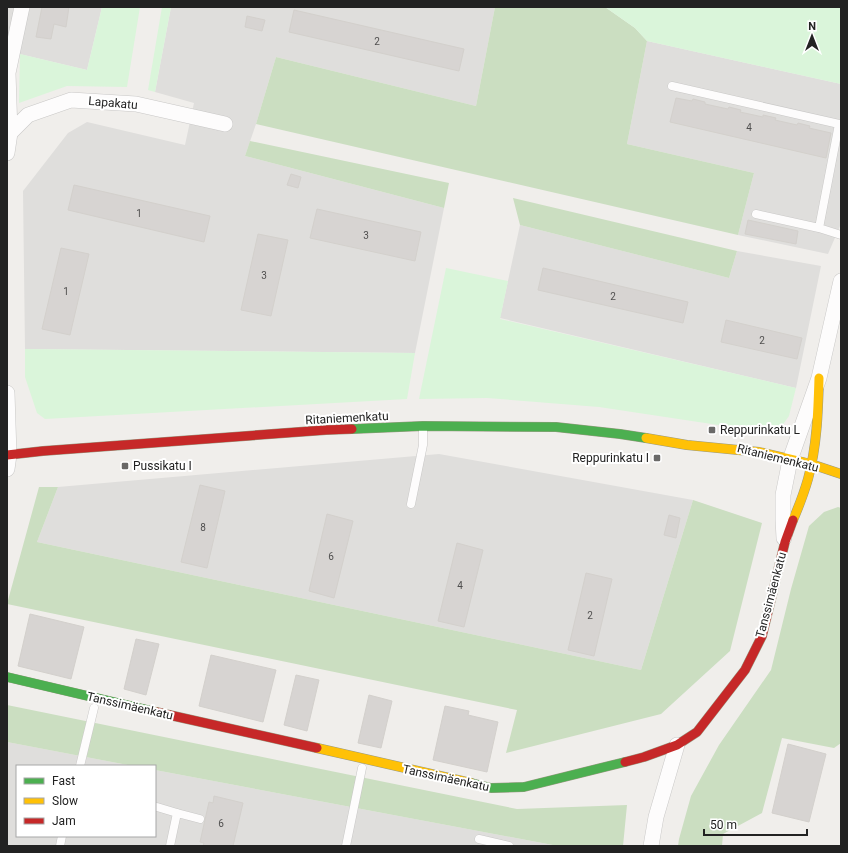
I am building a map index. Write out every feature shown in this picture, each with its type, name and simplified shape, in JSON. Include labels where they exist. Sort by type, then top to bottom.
[{"type":"street","points":[[7,153],[10,133],[8,73],[22,7]]},
{"type":"street","name":"Lapakatu","points":[[10,133],[28,116],[70,100],[136,104],[225,124]]},
{"type":"street","points":[[796,473],[841,281]]},
{"type":"street","name":"Tanssimäenkatu","points":[[785,542],[783,495],[796,473],[811,464],[818,417],[819,378]]},
{"type":"street","points":[[7,393],[8,460]]},
{"type":"street","name":"Ritaniemenkatu","points":[[8,460],[43,451],[326,430],[424,426],[556,427],[620,434],[687,445],[749,451],[796,473],[811,464],[841,474]]},
{"type":"street","name":"Ritaniemenkatu","points":[[687,445],[729,458]]},
{"type":"street","name":"Tanssimäenkatu","points":[[7,678],[491,788],[524,787],[644,757],[677,745],[698,732],[745,670],[762,636],[785,542],[801,500],[796,473]]},
{"type":"street","points":[[651,846],[656,817],[677,745]]},
{"type":"lane","points":[[672,86],[839,124],[819,228]]},
{"type":"lane","points":[[756,214],[819,228],[841,235]]},
{"type":"lane","points":[[411,504],[423,445],[424,426]]},
{"type":"lane","points":[[80,765],[94,708]]},
{"type":"lane","points":[[346,846],[362,768]]},
{"type":"lane","points":[[157,807],[177,814],[200,819]]},
{"type":"lane","points":[[170,846],[177,814]]},
{"type":"lane","points":[[479,839],[509,846]]},
{"type":"shaded area","points":[[7,7],[102,7],[87,70],[7,51]]},
{"type":"shaded area","points":[[171,7],[495,7],[476,106],[276,57],[245,156],[444,208],[415,353],[25,349],[23,191],[68,133],[87,122],[185,145],[194,103],[155,92]]},
{"type":"shaded area","points":[[647,41],[841,84],[841,222],[828,254],[738,235],[754,173],[627,144]]},
{"type":"shaded area","points":[[520,225],[729,278],[737,251],[821,266],[796,388],[500,318]]},
{"type":"shaded area","points":[[439,454],[693,500],[641,670],[37,542],[58,487]]},
{"type":"shaded area","points":[[7,742],[128,765],[16,765],[16,837],[156,837],[156,770],[558,846],[7,846]]},
{"type":"green space","points":[[102,7],[140,7],[127,87],[67,86],[19,103],[20,54],[87,70]]},
{"type":"green space","points":[[162,7],[171,7],[155,92],[148,90]]},
{"type":"green space","points":[[495,7],[605,7],[635,28],[647,41],[627,144],[754,173],[738,235],[256,124],[276,57],[476,106]]},
{"type":"green space","points":[[605,7],[841,7],[841,84],[647,41],[635,28]]},
{"type":"green space","points":[[250,141],[449,183],[444,208],[245,156]]},
{"type":"green space","points":[[513,198],[737,251],[729,278],[520,225]]},
{"type":"green space","points":[[446,268],[508,281],[500,319],[796,388],[789,416],[779,430],[758,431],[599,407],[487,398],[419,399]]},
{"type":"green space","points":[[25,349],[415,353],[407,399],[45,419],[37,413],[25,377]]},
{"type":"green space","points":[[39,487],[58,487],[37,542],[641,670],[693,500],[762,523],[730,651],[661,714],[506,753],[517,710],[7,604]]},
{"type":"green space","points":[[838,507],[841,508],[841,743],[834,748],[782,738],[762,813],[723,834],[722,846],[678,846],[691,796],[719,745],[771,670],[791,589],[809,526],[824,512]]},
{"type":"green space","points":[[7,705],[517,809],[627,805],[623,846],[558,846],[156,770],[156,765],[128,765],[7,742]]},
{"type":"building","points":[[42,7],[69,7],[66,27],[54,24],[51,39],[36,37]]},
{"type":"building","points":[[294,10],[464,49],[459,71],[289,32]]},
{"type":"building","points":[[247,16],[265,20],[262,31],[245,27]]},
{"type":"building","points":[[676,98],[692,101],[693,99],[705,102],[705,104],[728,109],[729,107],[741,110],[740,112],[763,117],[763,115],[776,118],[775,120],[797,125],[798,123],[810,126],[809,128],[831,133],[826,158],[670,122]]},
{"type":"building","points":[[291,174],[301,177],[298,188],[287,185]]},
{"type":"building","points":[[74,185],[210,216],[204,242],[68,210]]},
{"type":"building","points":[[317,209],[421,232],[415,261],[310,238]]},
{"type":"building","points":[[748,220],[798,231],[796,244],[745,234]]},
{"type":"building","points":[[258,234],[288,240],[271,316],[241,310]]},
{"type":"building","points":[[61,248],[89,254],[70,335],[42,329]]},
{"type":"building","points":[[543,268],[688,302],[683,323],[538,290]]},
{"type":"building","points":[[726,320],[802,338],[797,359],[721,342]]},
{"type":"building","points":[[200,485],[225,491],[207,568],[181,562]]},
{"type":"building","points":[[327,514],[353,521],[334,598],[309,591]]},
{"type":"building","points":[[669,515],[680,518],[676,538],[664,535]]},
{"type":"building","points":[[457,543],[483,550],[464,627],[438,621]]},
{"type":"building","points":[[586,573],[612,579],[594,656],[568,650]]},
{"type":"building","points":[[30,614],[84,627],[71,679],[18,666]]},
{"type":"building","points":[[136,639],[159,644],[146,695],[124,689]]},
{"type":"building","points":[[211,655],[276,670],[263,722],[199,706]]},
{"type":"building","points":[[296,675],[319,680],[307,731],[284,725]]},
{"type":"building","points":[[369,695],[392,701],[381,748],[358,743]]},
{"type":"building","points":[[445,706],[469,711],[468,715],[498,722],[487,772],[433,760]]},
{"type":"building","points":[[788,744],[826,754],[809,822],[772,813]]},
{"type":"building","points":[[214,796],[243,803],[233,846],[203,846],[204,843],[200,842],[209,802],[213,803]]},
{"type":"traffic: fast","points":[[352,429],[423,426],[556,427],[646,438]]},
{"type":"traffic: fast","points":[[7,677],[156,712]]},
{"type":"traffic: fast","points":[[471,783],[491,788],[524,787],[625,762]]},
{"type":"traffic: slow","points":[[793,520],[811,467],[815,442],[819,378]]},
{"type":"traffic: slow","points":[[646,438],[687,445],[759,452],[811,464],[841,474]]},
{"type":"traffic: slow","points":[[317,748],[471,783]]},
{"type":"traffic: jam","points":[[7,455],[43,451],[352,429]]},
{"type":"traffic: jam","points":[[625,762],[677,745],[697,732],[745,670],[762,636],[785,542],[793,520]]},
{"type":"traffic: jam","points":[[156,712],[317,748]]},
{"type":"place","name":"Reppurinkatu L","points":[[712,430]]},
{"type":"place","name":"Reppurinkatu I","points":[[657,458]]},
{"type":"place","name":"Pussikatu I","points":[[125,466]]}]
